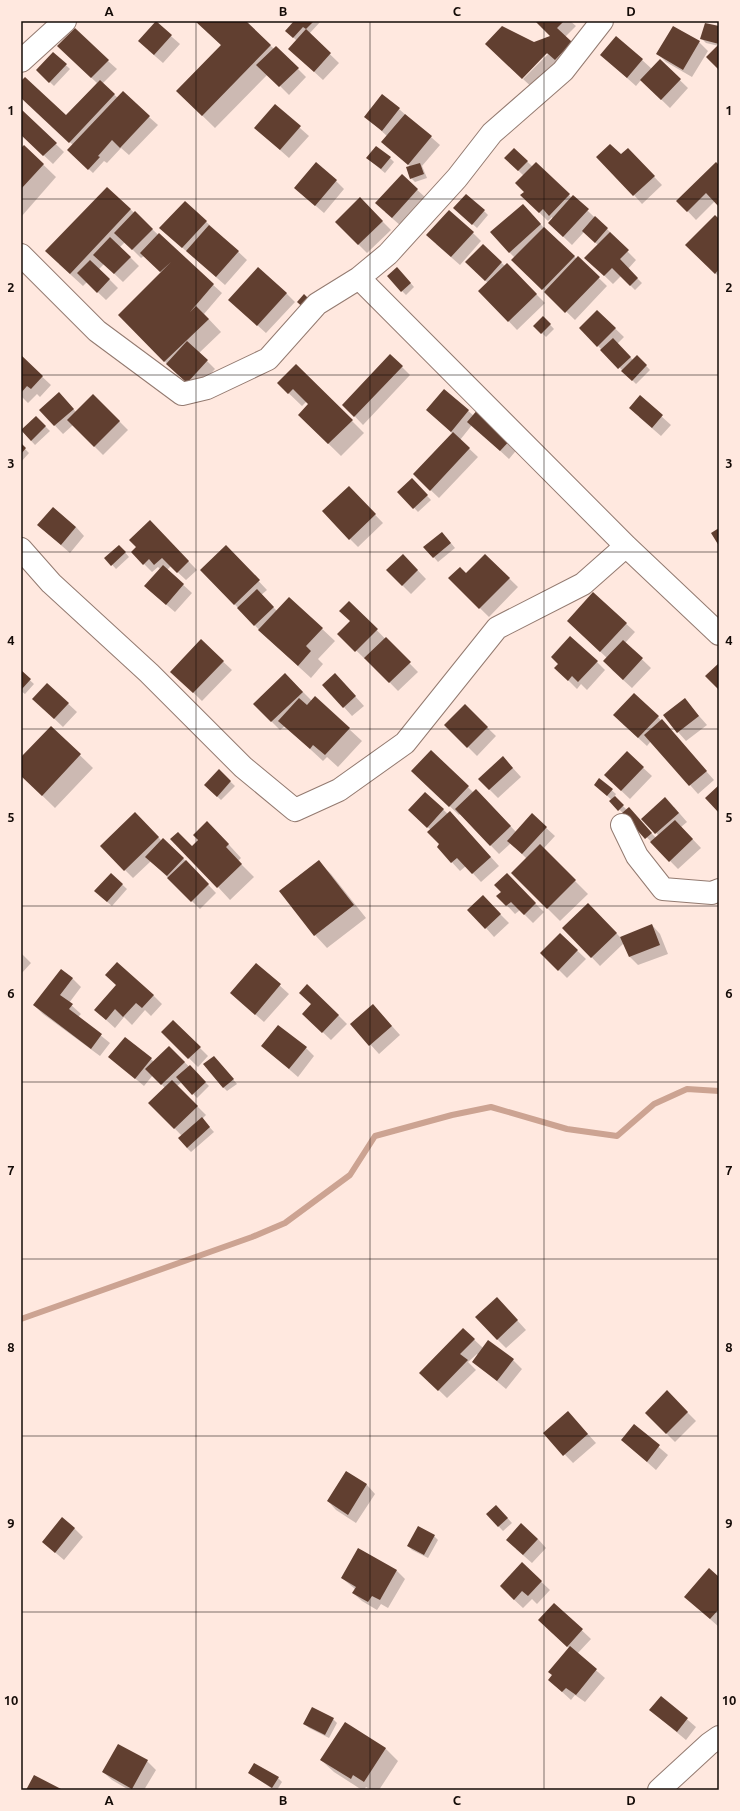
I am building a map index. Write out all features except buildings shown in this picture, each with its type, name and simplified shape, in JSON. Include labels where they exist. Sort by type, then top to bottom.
[{"type":"street","points":[[21,61],[65,21]]},
{"type":"street","points":[[21,255],[97,331],[182,394],[207,388],[268,359],[317,304],[359,278],[388,254],[457,178],[492,133],[563,71],[602,21]]},
{"type":"street","points":[[359,278],[626,546],[719,634]]},
{"type":"street","points":[[21,549],[51,583],[149,673],[243,767],[295,810],[339,790],[405,743],[497,628],[583,584],[626,546]]},
{"type":"street","points":[[622,824],[637,856],[663,889],[712,893],[719,890]]},
{"type":"street","points":[[660,1790],[709,1744],[719,1737]]},
{"type":"waterway","points":[[21,1319],[252,1237],[285,1223],[350,1175],[375,1136],[452,1115],[491,1107],[567,1129],[617,1136],[654,1104],[687,1089],[719,1091]]}]
